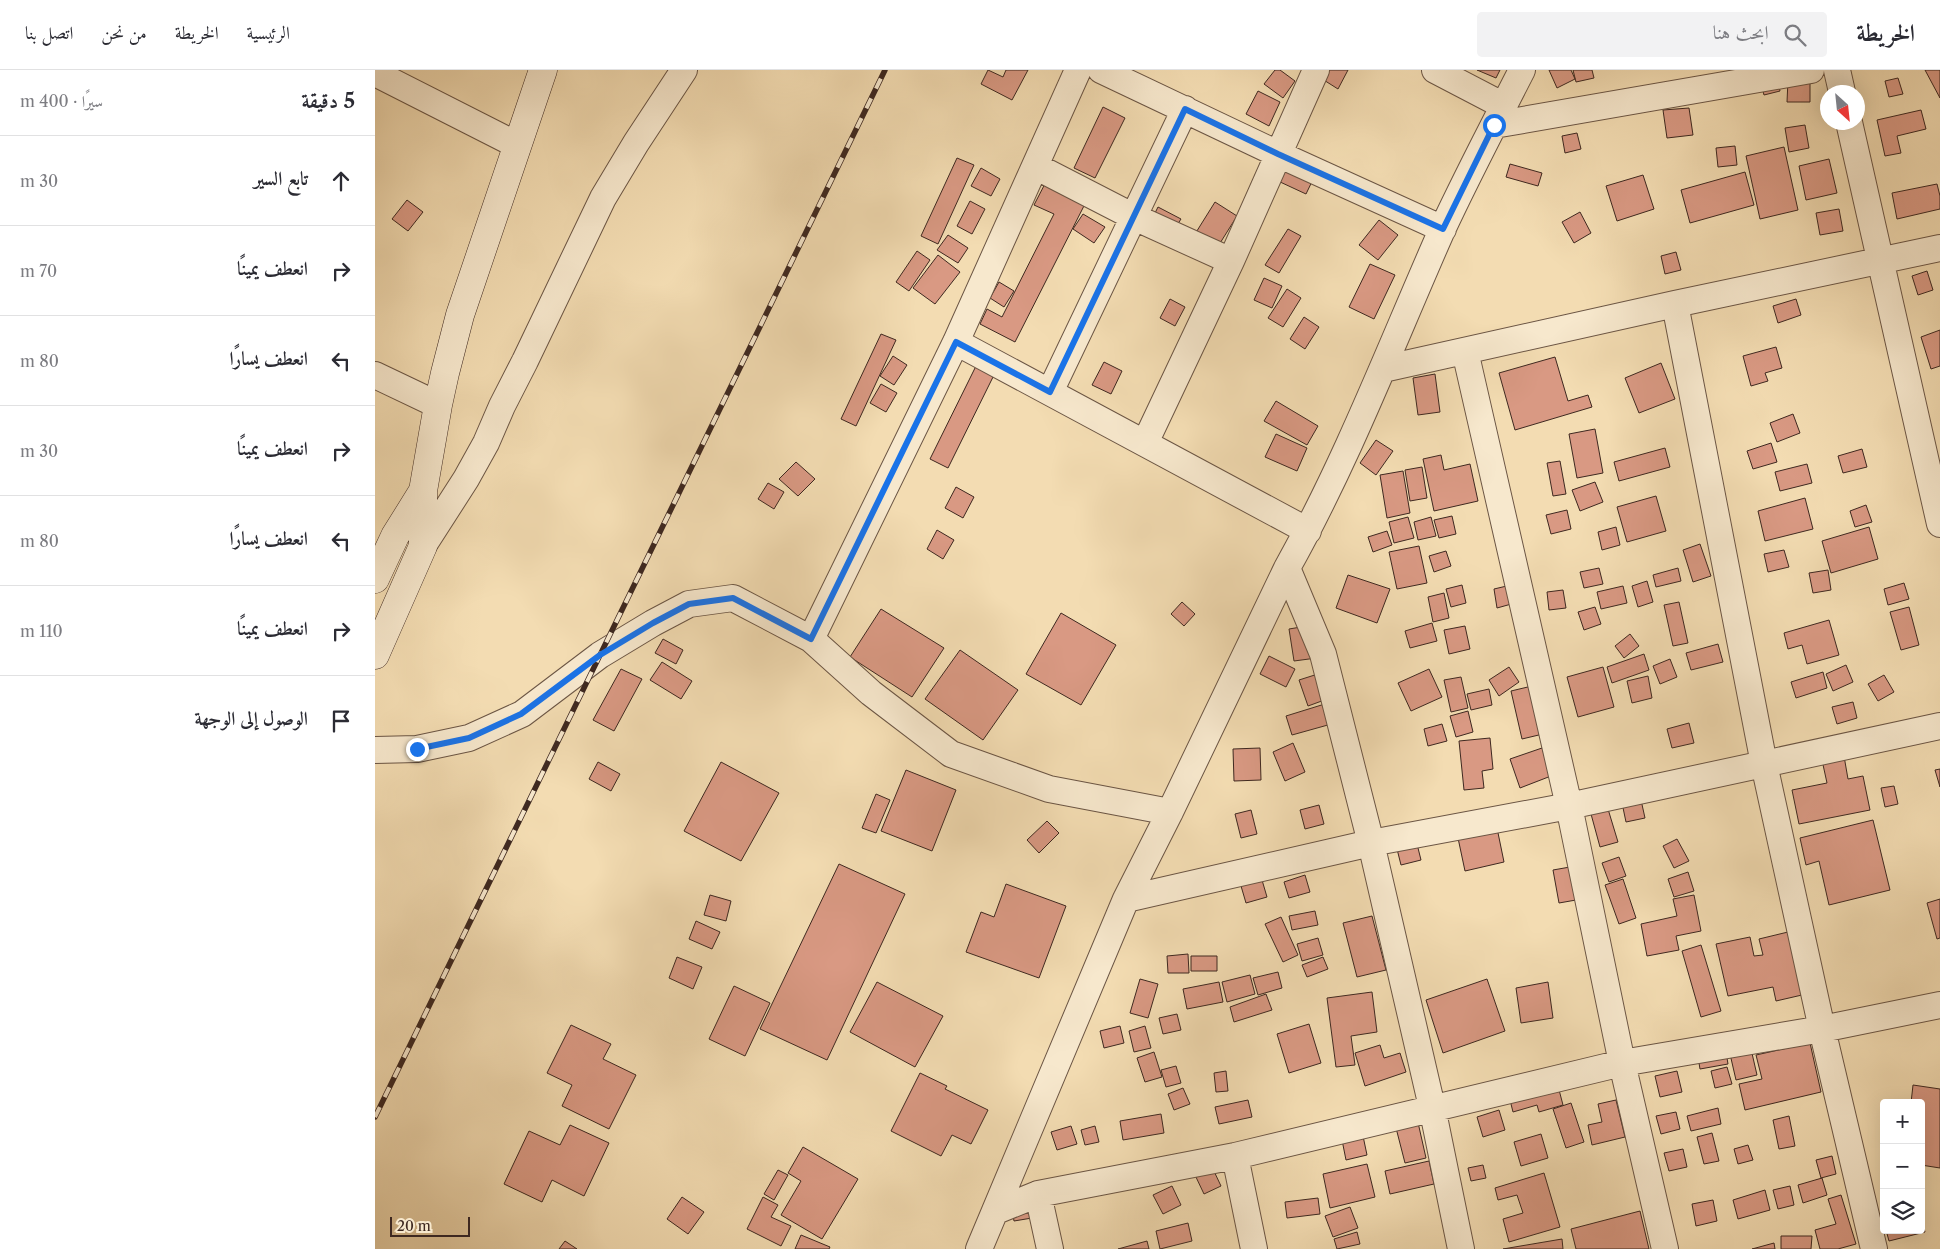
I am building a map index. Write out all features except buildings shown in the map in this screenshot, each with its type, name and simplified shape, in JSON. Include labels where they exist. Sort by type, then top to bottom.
[{"type":"main road","points":[[375,654],[423,546],[423,491],[438,405],[460,315],[543,70]]},
{"type":"main road","points":[[375,579],[395,536],[423,491]]},
{"type":"street","points":[[423,546],[466,479],[486,443],[502,406],[603,198],[636,143],[684,70]]},
{"type":"street","points":[[811,639],[956,342],[1078,70]]},
{"type":"street","points":[[1101,70],[1278,154],[1443,229]]},
{"type":"street","points":[[1145,443],[1231,261],[1316,70]]},
{"type":"street","points":[[1435,70],[1499,115],[1811,70]]},
{"type":"street","points":[[979,1249],[1126,899],[1170,812],[1287,568],[1308,531],[1383,369],[1443,229],[1522,70]]},
{"type":"street","points":[[1837,70],[1840,85]]},
{"type":"street","points":[[375,73],[517,145]]},
{"type":"street","points":[[1050,392],[1185,109]]},
{"type":"street","points":[[1851,130],[1940,524]]},
{"type":"street","points":[[1035,166],[1133,217],[1231,261]]},
{"type":"street","points":[[1383,369],[1675,304],[1940,248]]},
{"type":"street","points":[[1675,304],[1764,764],[1822,1029],[1874,1249]]},
{"type":"street","points":[[956,342],[1308,531]]},
{"type":"street","points":[[1465,352],[1569,806],[1622,1063],[1665,1249]]},
{"type":"street","points":[[375,375],[438,405]]},
{"type":"street","points":[[1287,568],[1323,654],[1371,842],[1432,1108],[1461,1249]]},
{"type":"street","points":[[375,750],[417,749],[469,738],[521,714],[600,655],[653,623],[689,604],[733,598],[811,639],[871,693],[951,754],[1049,789],[1170,812]]},
{"type":"street","points":[[1126,899],[1371,842],[1569,806],[1940,726]]},
{"type":"street","points":[[996,1211],[1038,1194],[1235,1156],[1622,1063],[1822,1029],[1940,1005]]},
{"type":"street","points":[[1235,1156],[1254,1249]]},
{"type":"street","points":[[1038,1194],[1050,1249]]},
{"type":"railway","points":[[375,1117],[885,70]]},
{"type":"route","points":[[417,749],[469,738],[521,714],[600,655],[689,604],[733,598],[811,639],[956,342],[1050,392],[1185,109],[1278,154],[1443,229],[1494,125]]}]
